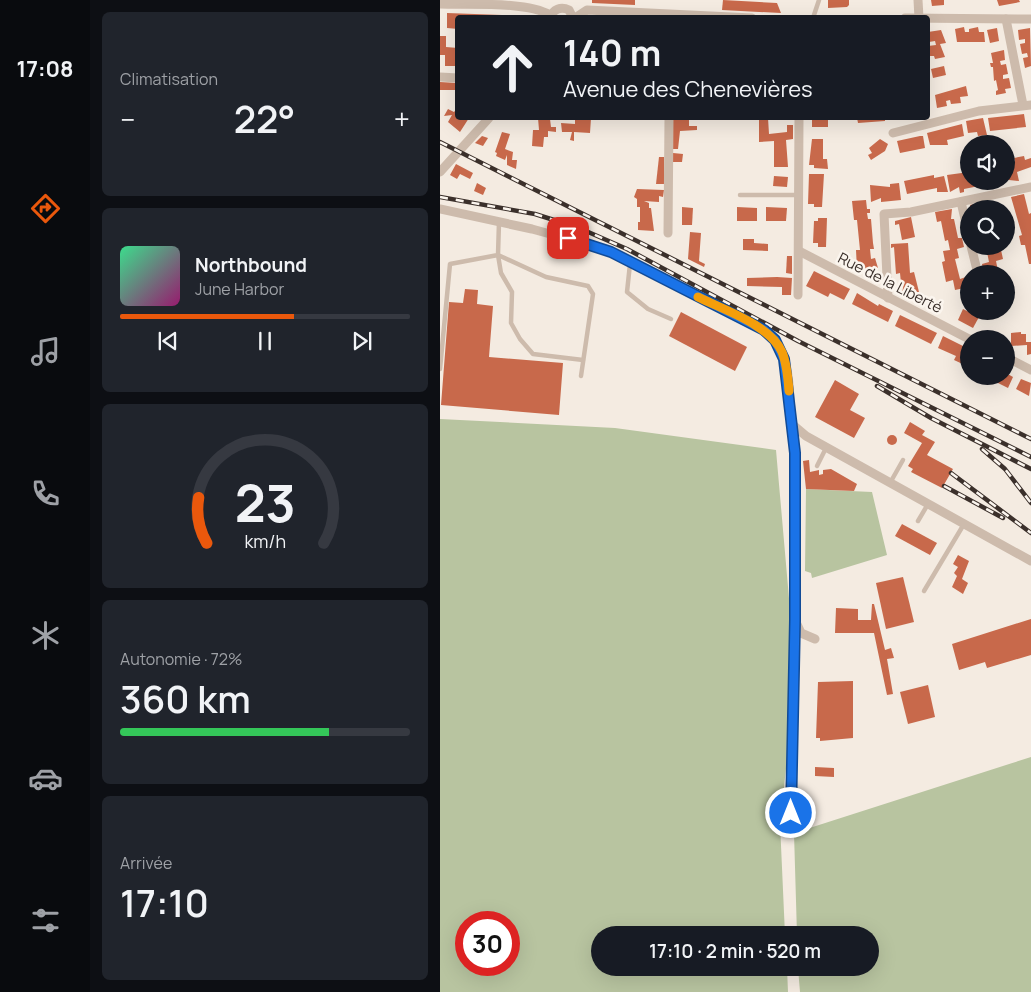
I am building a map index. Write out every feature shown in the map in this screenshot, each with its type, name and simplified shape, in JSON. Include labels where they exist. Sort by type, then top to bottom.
[{"type":"street","points":[[584,0],[587,10]]},
{"type":"street","points":[[918,0],[919,15]]},
{"type":"street","points":[[440,4],[476,3],[524,7],[541,10],[548,15]]},
{"type":"street","points":[[551,15],[560,4],[569,10],[572,15]]},
{"type":"street","points":[[579,15],[587,10],[657,15]]},
{"type":"street","points":[[930,17],[1031,19]]},
{"type":"street","points":[[893,133],[928,121],[979,111],[1027,105],[1006,19]]},
{"type":"street","points":[[440,77],[455,78]]},
{"type":"street","points":[[440,172],[487,120]]},
{"type":"street","points":[[668,233],[669,120]]},
{"type":"street","points":[[798,295],[800,120]]},
{"type":"street","points":[[440,164],[452,159]]},
{"type":"street","points":[[970,200],[1031,187]]},
{"type":"street","points":[[888,298],[884,214],[911,212],[960,202]]},
{"type":"street","points":[[440,209],[591,245],[630,262],[770,335],[779,346],[784,359],[793,426],[796,481],[791,826]]},
{"type":"street","name":"Rue de la Liberté","points":[[798,251],[960,334]]},
{"type":"street","points":[[1015,362],[1031,370]]},
{"type":"street","points":[[793,426],[826,448],[1031,561]]},
{"type":"street","points":[[795,620],[801,633],[815,639]]},
{"type":"lane","points":[[814,15],[819,0]]},
{"type":"lane","points":[[740,196],[799,196]]},
{"type":"lane","points":[[499,222],[498,255],[501,273],[512,292],[511,323],[520,339],[532,354],[583,360]]},
{"type":"lane","points":[[440,369],[450,264],[498,255],[546,277],[588,286],[593,294],[581,376]]},
{"type":"lane","points":[[630,262],[627,292],[648,309],[671,319]]},
{"type":"lane","points":[[817,466],[826,448]]},
{"type":"lane","points":[[890,483],[903,460]]},
{"type":"lane","points":[[918,521],[928,504]]},
{"type":"lane","points":[[924,591],[964,524]]},
{"type":"green space","points":[[440,419],[615,428],[776,450],[796,678],[780,823],[785,926],[591,926],[591,976],[787,976],[788,992],[440,992]]},
{"type":"green space","points":[[806,489],[872,492],[887,555],[812,578],[811,573],[805,571]]},
{"type":"green space","points":[[1031,757],[1031,992],[800,992],[799,976],[879,976],[879,926],[797,926],[794,833]]},
{"type":"building","points":[[592,0],[635,0],[635,5],[592,3]]},
{"type":"building","points":[[723,0],[777,3],[781,13],[722,10]]},
{"type":"building","points":[[828,0],[849,0],[849,5],[847,7],[828,8]]},
{"type":"building","points":[[931,0],[944,0],[944,5],[932,6]]},
{"type":"building","points":[[997,0],[1019,0],[1020,2],[999,6]]},
{"type":"building","points":[[447,13],[502,15],[455,15],[455,29],[447,28]]},
{"type":"building","points":[[964,27],[965,32],[969,32],[969,29],[978,27],[979,32],[984,32],[985,42],[957,42],[955,29]]},
{"type":"building","points":[[997,28],[999,41],[990,43],[987,30]]},
{"type":"building","points":[[1030,28],[1031,66],[1025,68],[1023,58],[1028,57],[1027,53],[1022,54],[1020,44],[1025,43],[1025,39],[1019,40],[1018,30]]},
{"type":"building","points":[[941,30],[946,43],[940,44],[945,57],[935,59],[934,56],[930,56],[930,46],[936,45],[935,41],[930,42],[930,32]]},
{"type":"building","points":[[440,36],[446,36],[446,47],[455,48],[455,66],[445,66],[445,55],[440,55]]},
{"type":"building","points":[[1004,50],[1005,60],[1000,61],[1001,65],[1006,64],[1008,74],[1003,75],[1003,79],[1009,78],[1011,88],[1005,89],[1006,93],[996,95],[998,90],[996,80],[994,81],[993,67],[991,67],[990,63],[993,63],[991,53]]},
{"type":"building","points":[[944,66],[946,75],[933,78],[931,69]]},
{"type":"building","points":[[440,82],[455,83],[455,90],[440,90]]},
{"type":"building","points":[[966,86],[968,96],[960,97],[961,103],[951,104],[950,100],[946,101],[947,106],[937,108],[935,95]]},
{"type":"building","points":[[448,109],[455,111],[455,120],[468,120],[460,132],[448,122],[452,115],[444,116]]},
{"type":"building","points":[[1024,114],[1026,127],[990,131],[988,118]]},
{"type":"building","points":[[983,118],[987,135],[978,135],[977,132],[968,133],[966,121]]},
{"type":"building","points":[[538,120],[550,120],[551,127],[556,127],[556,132],[548,131],[548,137],[544,137],[543,147],[532,146],[533,130],[539,130]]},
{"type":"building","points":[[575,120],[591,120],[590,133],[574,132],[574,141],[570,140],[572,132],[562,132],[561,123],[575,124]]},
{"type":"building","points":[[673,120],[689,120],[689,126],[697,126],[697,130],[680,131],[678,149],[672,149]]},
{"type":"building","points":[[759,120],[768,120],[769,134],[787,132],[787,125],[793,125],[793,139],[786,140],[788,167],[774,167],[774,141],[759,142]]},
{"type":"building","points":[[812,120],[828,120],[828,127],[812,127]]},
{"type":"building","points":[[857,120],[885,120],[885,121],[858,123]]},
{"type":"building","points":[[962,124],[964,135],[947,140],[948,145],[930,145],[927,133]]},
{"type":"building","points":[[502,132],[510,134],[505,149],[513,152],[512,160],[517,160],[516,169],[507,165],[507,155],[505,160],[496,156],[497,153],[495,152]]},
{"type":"building","points":[[482,136],[488,138],[483,146],[475,143]]},
{"type":"building","points":[[923,136],[925,148],[900,153],[897,141]]},
{"type":"building","points":[[812,139],[823,139],[823,159],[827,159],[828,169],[814,168],[814,165],[809,165]]},
{"type":"building","points":[[880,139],[888,144],[885,151],[871,160],[868,155],[872,153],[869,148]]},
{"type":"building","points":[[673,153],[683,154],[682,162],[672,162]]},
{"type":"building","points":[[1024,156],[1025,160],[1031,158],[1031,167],[1017,172],[1019,181],[1015,181],[1015,158]]},
{"type":"building","points":[[659,157],[664,157],[664,184],[656,184]]},
{"type":"building","points":[[456,164],[473,173],[470,179],[460,174],[457,179],[450,175]]},
{"type":"building","points":[[960,173],[960,190],[964,190],[964,192],[960,193],[959,187],[950,192],[947,175]]},
{"type":"building","points":[[809,174],[824,174],[822,207],[814,207],[814,204],[808,204]]},
{"type":"building","points":[[934,175],[934,178],[944,176],[948,192],[937,192],[937,188],[907,194],[904,181]]},
{"type":"building","points":[[774,176],[788,177],[787,187],[773,186]]},
{"type":"building","points":[[477,183],[486,188],[483,195],[474,191]]},
{"type":"building","points":[[899,183],[901,200],[881,202],[881,198],[871,202],[870,185],[890,187],[890,184]]},
{"type":"building","points":[[637,189],[664,190],[663,197],[659,196],[659,202],[644,201],[649,203],[649,208],[651,208],[654,231],[638,230],[640,207],[637,207],[637,199],[634,197]]},
{"type":"building","points":[[1024,194],[1029,214],[1031,213],[1031,264],[1029,264],[1025,245],[1021,245],[1019,236],[1022,235],[1015,211],[1015,200],[1012,200],[1011,197]]},
{"type":"building","points":[[866,200],[867,209],[870,209],[870,213],[867,213],[868,219],[871,219],[874,249],[870,249],[871,259],[875,258],[878,268],[857,270],[856,250],[860,250],[857,220],[854,220],[852,201]]},
{"type":"building","points":[[682,207],[693,208],[692,225],[682,225]]},
{"type":"building","points":[[737,207],[757,208],[757,221],[737,221]]},
{"type":"building","points":[[766,207],[787,208],[786,221],[766,221]]},
{"type":"building","points":[[952,209],[951,219],[954,219],[958,238],[960,238],[960,248],[957,249],[959,258],[955,259],[960,279],[960,289],[955,290],[953,280],[946,282],[942,262],[945,261],[943,251],[950,250],[948,240],[945,241],[941,221],[937,222],[935,212]]},
{"type":"building","points":[[911,217],[915,237],[902,240],[899,224],[895,225],[895,221]]},
{"type":"building","points":[[818,218],[827,218],[826,247],[818,247],[818,243],[813,243],[814,221],[818,221]]},
{"type":"building","points":[[690,232],[701,233],[699,261],[705,264],[704,267],[688,259]]},
{"type":"building","points":[[743,239],[754,239],[754,243],[768,244],[768,251],[743,250]]},
{"type":"building","points":[[908,243],[910,273],[914,272],[919,292],[902,293],[904,283],[901,283],[900,273],[896,274],[894,247],[891,248],[891,244]]},
{"type":"building","points":[[988,255],[1002,255],[1003,259],[996,261],[997,265],[982,265],[989,262]]},
{"type":"building","points":[[787,256],[792,256],[792,274],[786,273]]},
{"type":"building","points":[[814,271],[850,289],[844,300],[830,293],[828,297],[806,286]]},
{"type":"building","points":[[747,278],[792,278],[791,295],[782,295],[782,287],[747,286]]},
{"type":"building","points":[[465,289],[478,290],[477,304],[493,306],[489,357],[563,363],[559,415],[441,405],[449,302],[463,303]]},
{"type":"building","points":[[857,293],[878,306],[879,304],[893,311],[888,322],[852,304]]},
{"type":"building","points":[[681,312],[747,347],[735,371],[669,336]]},
{"type":"building","points":[[900,315],[937,333],[931,344],[895,326]]},
{"type":"building","points":[[960,316],[960,320],[977,320],[973,328],[958,320]]},
{"type":"building","points":[[1015,333],[1026,334],[1026,342],[1031,342],[1031,354],[1027,355],[1027,345],[1015,346]]},
{"type":"building","points":[[943,336],[960,344],[960,363],[954,360],[956,356],[938,348]]},
{"type":"building","points":[[1021,379],[1031,383],[1029,396],[1016,389]]},
{"type":"building","points":[[835,380],[859,394],[850,410],[865,418],[854,438],[815,417]]},
{"type":"building","points":[[910,422],[925,431],[922,435],[935,442],[927,455],[953,469],[942,488],[911,472],[913,469],[908,466],[922,443],[904,433]]},
{"type":"building","points":[[890,435],[894,435],[897,440],[896,444],[890,445],[887,442],[887,438]]},
{"type":"building","points":[[809,460],[810,472],[819,470],[819,475],[823,474],[823,470],[831,469],[857,484],[854,491],[806,489],[803,461]]},
{"type":"building","points":[[902,524],[937,543],[930,555],[895,536]]},
{"type":"building","points":[[958,555],[969,561],[962,579],[968,583],[963,594],[952,587],[957,576],[954,573],[958,567],[953,564]]},
{"type":"building","points":[[903,577],[914,622],[886,629],[876,583]]},
{"type":"building","points":[[872,604],[874,604],[885,650],[891,648],[894,658],[887,659],[893,694],[887,695],[874,633],[835,633],[836,608],[858,609],[858,620],[871,620]]},
{"type":"building","points":[[1031,619],[1031,655],[987,668],[985,662],[959,670],[952,644]]},
{"type":"building","points":[[853,681],[853,738],[820,741],[820,738],[816,738],[818,682]]},
{"type":"building","points":[[928,685],[935,717],[908,724],[900,692]]},
{"type":"building","points":[[815,767],[834,768],[834,777],[815,776]]},
{"type":"railway","points":[[440,142],[1031,439]]},
{"type":"railway","points":[[440,197],[535,214],[579,228],[627,249],[798,341],[1031,457]]},
{"type":"railway","points":[[877,386],[931,418],[1031,469]]},
{"type":"railway","points":[[982,449],[1005,469],[1031,503]]},
{"type":"railway","points":[[951,473],[1031,533]]},
{"type":"railway","points":[[944,486],[1003,518]]},
{"type":"slow traffic","points":[[698,297],[764,330],[775,340],[784,359],[789,391]]},
{"type":"route","points":[[568,238],[611,252],[764,330],[775,340],[782,353],[786,368],[793,426],[796,481],[791,813]]}]
